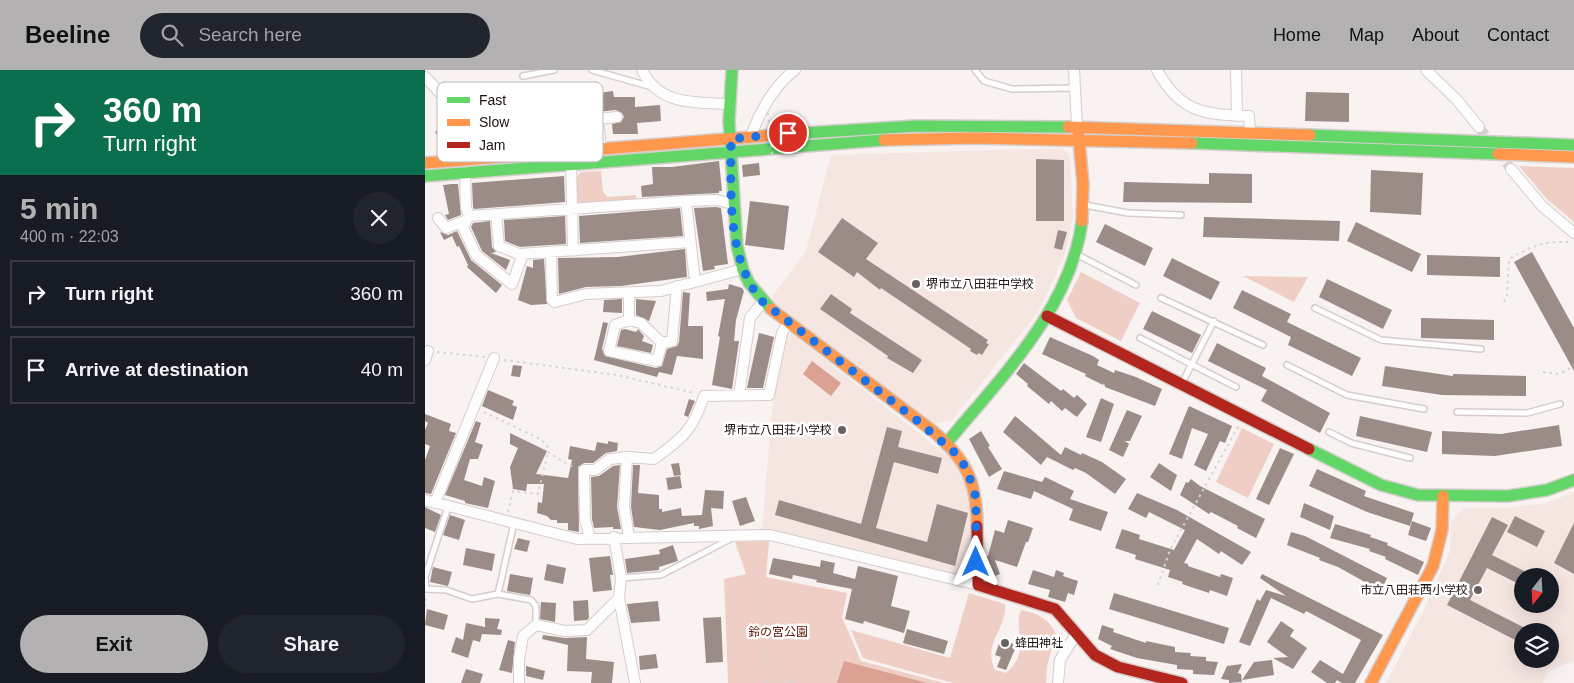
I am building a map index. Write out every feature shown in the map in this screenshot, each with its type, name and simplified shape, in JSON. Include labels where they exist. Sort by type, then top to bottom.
[{"type":"street","points":[[642,70],[652,87],[678,100],[730,104]]},
{"type":"street","points":[[731,70],[731,151],[736,242],[743,269],[751,286],[763,302],[788,323],[946,444],[967,469],[976,498],[978,585]]},
{"type":"street","points":[[751,136],[757,120],[784,78],[795,70]]},
{"type":"street","points":[[946,444],[1047,316],[1075,254],[1081,233],[1082,204],[1074,70]]},
{"type":"street","points":[[1157,70],[1167,88],[1180,101],[1202,112],[1249,116],[1250,132]]},
{"type":"street","points":[[1236,70],[1237,116]]},
{"type":"street","points":[[1426,70],[1457,100],[1479,128]]},
{"type":"street","points":[[425,77],[437,90]]},
{"type":"street","points":[[603,118],[617,117]]},
{"type":"street","points":[[603,148],[751,136],[916,126],[1077,126],[1574,145]]},
{"type":"street","points":[[603,161],[870,141],[974,138],[1079,139],[1574,157]]},
{"type":"street","points":[[425,176],[584,162]]},
{"type":"street","points":[[571,163],[573,251]]},
{"type":"street","points":[[1511,169],[1542,206],[1572,237]]},
{"type":"street","points":[[465,172],[468,218],[463,228],[476,255],[511,284],[523,254]]},
{"type":"street","points":[[438,218],[446,228],[468,218],[496,214],[686,201],[717,200],[733,204]]},
{"type":"street","points":[[686,201],[695,281]]},
{"type":"street","points":[[496,214],[499,246],[523,254],[690,242]]},
{"type":"street","points":[[551,253],[552,300],[555,302],[586,294],[661,291],[743,269]]},
{"type":"street","points":[[662,343],[672,341],[677,286]]},
{"type":"street","points":[[629,292],[629,320]]},
{"type":"street","points":[[739,396],[750,318],[763,302]]},
{"type":"street","points":[[1047,316],[1381,485],[1418,495],[1508,496],[1547,490],[1574,480]]},
{"type":"street","points":[[629,320],[641,323],[662,343],[657,361],[609,351],[615,325],[629,320]]},
{"type":"street","points":[[590,538],[585,520],[584,470],[595,470],[610,459],[627,457],[655,460],[679,441],[696,420],[704,396],[769,395],[782,334],[788,323]]},
{"type":"street","points":[[493,358],[474,407],[430,501],[577,539],[770,535],[978,585],[1055,609],[1095,655],[1119,667],[1182,683]]},
{"type":"street","points":[[627,457],[624,507],[629,537]]},
{"type":"street","points":[[1371,683],[1433,566],[1442,530],[1443,496]]},
{"type":"street","points":[[614,537],[621,578],[619,598],[635,683]]},
{"type":"street","points":[[519,683],[519,659],[523,636],[535,625],[565,631],[587,630],[619,598]]},
{"type":"street","points":[[1058,683],[1060,660],[1076,634]]},
{"type":"lane","points":[[523,76],[554,70]]},
{"type":"lane","points":[[592,70],[652,87]]},
{"type":"lane","points":[[975,70],[984,81],[1013,89],[1074,88]]},
{"type":"lane","points":[[1082,204],[1128,213],[1181,215]]},
{"type":"lane","points":[[1075,254],[1136,285]]},
{"type":"lane","points":[[1161,298],[1263,345]]},
{"type":"lane","points":[[1315,308],[1381,340],[1481,349]]},
{"type":"lane","points":[[1182,384],[1214,321]]},
{"type":"lane","points":[[1140,338],[1236,387]]},
{"type":"lane","points":[[1287,365],[1347,395],[1424,409]]},
{"type":"lane","points":[[1457,412],[1527,412],[1560,404]]},
{"type":"lane","points":[[1329,432],[1351,443],[1410,458]]},
{"type":"lane","points":[[448,507],[425,578],[426,589],[446,590],[472,599],[498,594],[531,600],[536,606],[535,625]]},
{"type":"lane","points":[[498,594],[510,522]]},
{"type":"lane","points":[[621,578],[661,574],[671,571],[737,535]]},
{"type":"path","points":[[769,113],[772,155]]},
{"type":"path","points":[[1504,302],[1507,296],[1509,258],[1547,241],[1572,237]]},
{"type":"path","points":[[427,355],[493,358],[617,374],[704,396]]},
{"type":"path","points":[[1543,372],[1559,374],[1574,366]]},
{"type":"path","points":[[474,407],[540,438],[547,445],[548,452],[538,494],[513,491],[510,522]]},
{"type":"path","points":[[1158,586],[1170,550],[1241,422]]},
{"type":"path","points":[[548,452],[567,464],[584,470]]},
{"type":"path","points":[[754,535],[755,576],[772,681]]},
{"type":"path","points":[[425,607],[426,589]]},
{"type":"path","points":[[765,683],[772,681],[793,683]]},
{"type":"shaded area","name":"堺市立八田荘中学校","points":[[1063,148],[1070,156],[1073,219],[1064,257],[1038,312],[952,420],[933,424],[770,299],[806,251],[831,155]]},
{"type":"shaded area","name":"堺市立八田荘小学校","points":[[792,334],[951,458],[968,488],[971,505],[969,570],[960,576],[762,529],[773,401],[786,336]]},
{"type":"shaded area","points":[[812,361],[841,383],[831,396],[803,374]]},
{"type":"shaded area","name":"市立八田荘西小学校","points":[[1574,492],[1574,661],[1559,666],[1559,623],[1514,623],[1514,668],[1554,668],[1546,671],[1543,683],[1386,683],[1425,608],[1450,551],[1451,522],[1464,508],[1509,508],[1546,503]]},
{"type":"shaded area","points":[[844,661],[927,683],[837,683]]},
{"type":"green space","points":[[1519,166],[1574,168],[1574,222],[1547,199]]},
{"type":"green space","points":[[601,171],[603,192],[607,197],[636,195],[637,202],[580,206],[578,203],[576,178],[581,172]]},
{"type":"green space","points":[[1081,272],[1140,303],[1121,341],[1076,318],[1067,300]]},
{"type":"green space","points":[[1243,276],[1308,277],[1294,302]]},
{"type":"green space","points":[[1242,428],[1274,444],[1248,498],[1216,482]]},
{"type":"green space","name":"鈴の宮公園","points":[[769,541],[766,577],[847,593],[842,617],[861,661],[944,683],[728,683],[724,579],[746,574],[735,542]]},
{"type":"green space","name":"蜂田神社","points":[[969,593],[1005,604],[1005,613],[991,652],[995,670],[1006,673],[1018,656],[1021,610],[1038,615],[1050,624],[1056,634],[1047,666],[1046,683],[953,683],[863,658],[851,630],[950,658]]},
{"type":"building","points":[[613,91],[614,97],[635,97],[635,107],[660,105],[661,121],[637,123],[638,134],[613,134],[612,124],[621,122],[624,117],[622,113],[616,110],[603,111],[603,92]]},
{"type":"building","points":[[1306,92],[1349,93],[1349,122],[1305,121]]},
{"type":"building","points":[[1036,159],[1064,160],[1064,221],[1036,221]]},
{"type":"building","points":[[719,161],[722,191],[719,191],[719,193],[642,197],[641,186],[653,184],[652,167],[672,167]]},
{"type":"building","points":[[759,163],[760,175],[743,177],[742,165]]},
{"type":"building","points":[[1371,170],[1423,173],[1421,215],[1370,212]]},
{"type":"building","points":[[1209,173],[1252,174],[1252,203],[1123,202],[1124,182],[1209,184]]},
{"type":"building","points":[[564,176],[565,202],[474,209],[473,207],[472,183]]},
{"type":"building","points":[[458,184],[461,215],[448,220],[445,215],[449,214],[443,185]]},
{"type":"building","points":[[750,201],[789,206],[784,250],[745,245]]},
{"type":"building","points":[[680,208],[683,236],[580,243],[579,216]]},
{"type":"building","points":[[694,208],[721,208],[728,264],[714,266],[715,269],[703,271]]},
{"type":"building","points":[[565,216],[566,244],[520,247],[505,241],[504,220]]},
{"type":"building","points":[[1204,217],[1340,221],[1339,241],[1203,237]]},
{"type":"building","points":[[842,218],[878,243],[866,259],[988,340],[986,343],[989,344],[982,355],[979,353],[977,355],[970,351],[971,349],[881,288],[880,290],[857,272],[854,277],[818,252]]},
{"type":"building","points":[[490,221],[492,247],[496,252],[491,253],[510,260],[506,270],[482,251],[471,227],[473,223]]},
{"type":"building","points":[[1356,222],[1421,254],[1412,272],[1347,241]]},
{"type":"building","points":[[1105,224],[1153,248],[1145,266],[1096,242]]},
{"type":"building","points":[[1058,230],[1067,232],[1062,250],[1054,248]]},
{"type":"building","points":[[457,231],[471,260],[502,285],[496,293],[467,267],[468,265],[459,246],[457,247],[452,236],[444,240],[440,232],[448,235]]},
{"type":"building","points":[[685,249],[687,277],[621,286],[586,287],[559,294],[558,258],[618,257]]},
{"type":"building","points":[[1532,252],[1574,328],[1574,371],[1514,262]]},
{"type":"building","points":[[1427,255],[1500,257],[1500,277],[1427,275]]},
{"type":"building","points":[[1172,258],[1220,282],[1211,300],[1163,276]]},
{"type":"building","points":[[544,259],[547,304],[531,305],[518,300],[527,266],[533,268],[533,260]]},
{"type":"building","points":[[1327,279],[1392,310],[1383,329],[1319,297]]},
{"type":"building","points":[[729,284],[742,288],[744,291],[736,320],[734,341],[739,341],[732,389],[712,385],[725,299],[707,301],[706,292],[728,289]]},
{"type":"building","points":[[1242,290],[1291,314],[1287,322],[1361,358],[1352,376],[1288,345],[1291,337],[1233,308]]},
{"type":"building","points":[[683,292],[690,293],[688,326],[703,326],[703,359],[677,356],[672,375],[659,372],[657,377],[594,360],[603,322],[608,323],[602,349],[605,356],[656,368],[662,366],[667,349],[677,346],[679,342]]},
{"type":"building","points":[[831,294],[852,309],[850,313],[922,360],[913,373],[887,358],[888,356],[820,309]]},
{"type":"building","points":[[622,299],[622,313],[603,312],[604,300]]},
{"type":"building","points":[[636,299],[656,301],[649,321],[636,315]]},
{"type":"building","points":[[1152,311],[1201,335],[1192,353],[1143,329]]},
{"type":"building","points":[[1421,318],[1494,320],[1494,340],[1421,338]]},
{"type":"building","points":[[625,329],[636,332],[638,329],[644,336],[642,341],[653,345],[651,353],[617,346],[621,330]]},
{"type":"building","points":[[759,333],[774,337],[763,388],[747,388]]},
{"type":"building","points":[[1050,337],[1093,356],[1099,360],[1097,365],[1114,373],[1115,370],[1136,377],[1162,389],[1155,406],[1105,387],[1104,383],[1103,385],[1085,376],[1086,374],[1042,354]]},
{"type":"building","points":[[1217,343],[1266,368],[1262,376],[1330,413],[1320,433],[1261,401],[1267,390],[1208,361]]},
{"type":"building","points":[[1024,363],[1061,391],[1063,389],[1074,398],[1077,395],[1087,404],[1077,417],[1065,408],[1062,411],[1051,401],[1049,404],[1027,386],[1028,384],[1016,374]]},
{"type":"building","points":[[513,365],[522,366],[520,377],[511,376]]},
{"type":"building","points":[[1385,366],[1453,376],[1453,374],[1526,376],[1526,396],[1442,395],[1382,386]]},
{"type":"building","points":[[488,390],[514,401],[512,405],[517,407],[513,420],[482,406]]},
{"type":"building","points":[[1101,398],[1114,404],[1101,442],[1086,437]]},
{"type":"building","points":[[689,399],[695,401],[688,417],[684,415]]},
{"type":"building","points":[[1189,406],[1232,426],[1225,443],[1220,441],[1206,471],[1194,465],[1208,434],[1192,428],[1182,459],[1169,454]]},
{"type":"building","points":[[1127,410],[1142,416],[1130,441],[1125,441],[1129,444],[1123,457],[1109,450]]},
{"type":"building","points":[[425,414],[451,424],[449,431],[456,433],[431,494],[425,493],[425,460],[430,446],[425,444],[425,430],[428,423],[425,421]]},
{"type":"building","points":[[1015,416],[1061,455],[1065,447],[1081,455],[1082,453],[1102,462],[1126,479],[1115,494],[1086,473],[1075,468],[1073,470],[1047,457],[1041,465],[1003,432]]},
{"type":"building","points":[[1360,416],[1432,432],[1427,452],[1356,436]]},
{"type":"building","points":[[476,421],[481,423],[475,442],[483,445],[478,459],[470,459],[464,480],[482,486],[484,477],[495,481],[488,508],[465,503],[465,501],[445,495]]},
{"type":"building","points":[[1559,425],[1562,446],[1495,456],[1442,454],[1442,431],[1501,434]]},
{"type":"building","points":[[887,427],[902,431],[898,447],[942,458],[938,474],[894,462],[876,528],[927,542],[937,504],[968,513],[955,566],[775,515],[779,500],[861,524]]},
{"type":"building","points":[[981,431],[990,446],[988,447],[1002,469],[989,477],[969,439]]},
{"type":"building","points":[[510,433],[547,451],[536,474],[568,478],[572,460],[568,459],[570,446],[595,451],[597,442],[608,444],[608,441],[618,443],[617,451],[606,453],[593,463],[584,463],[578,467],[579,532],[568,530],[568,523],[557,523],[557,520],[551,520],[547,516],[537,513],[538,502],[542,503],[544,484],[527,484],[526,491],[513,489],[510,467],[518,448],[510,444]]},
{"type":"building","points":[[1280,448],[1294,454],[1269,505],[1256,499]]},
{"type":"building","points":[[679,463],[681,475],[674,476],[671,464]]},
{"type":"building","points":[[1159,463],[1177,475],[1171,491],[1150,477]]},
{"type":"building","points":[[620,465],[617,507],[621,529],[613,529],[613,527],[594,528],[591,477],[599,476],[613,466]]},
{"type":"building","points":[[633,465],[640,465],[638,493],[659,495],[659,509],[662,509],[662,512],[681,508],[682,516],[702,515],[705,490],[724,491],[723,509],[711,508],[713,526],[699,529],[699,526],[694,526],[694,523],[660,530],[634,527],[631,507]]},
{"type":"building","points":[[1317,469],[1366,491],[1364,496],[1414,513],[1410,526],[1367,512],[1309,486]]},
{"type":"building","points":[[1004,471],[1042,482],[1045,477],[1074,491],[1070,499],[1108,512],[1101,531],[1069,520],[1073,509],[1034,491],[1031,499],[997,489]]},
{"type":"building","points":[[680,476],[682,488],[668,490],[666,478]]},
{"type":"building","points":[[1191,479],[1200,486],[1265,519],[1256,538],[1211,512],[1209,514],[1180,495],[1186,482],[1188,483]]},
{"type":"building","points":[[1137,493],[1177,510],[1251,552],[1242,565],[1221,551],[1219,554],[1197,539],[1184,563],[1220,577],[1221,574],[1233,578],[1227,596],[1210,590],[1209,593],[1182,584],[1183,582],[1168,577],[1170,570],[1135,559],[1136,555],[1115,548],[1122,529],[1140,535],[1139,539],[1174,550],[1185,530],[1149,512],[1146,518],[1128,509]]},
{"type":"building","points":[[746,497],[755,521],[740,526],[732,501]]},
{"type":"building","points":[[1304,503],[1334,516],[1330,530],[1300,517]]},
{"type":"building","points":[[425,507],[441,515],[435,532],[425,528]]},
{"type":"building","points":[[450,515],[465,520],[459,540],[443,535]]},
{"type":"building","points":[[1515,516],[1545,531],[1537,547],[1507,532]]},
{"type":"building","points":[[1492,517],[1508,525],[1492,555],[1518,568],[1514,568],[1514,582],[1487,568],[1470,600],[1515,623],[1514,639],[1447,605]]},
{"type":"building","points":[[1008,520],[1033,528],[1017,567],[995,560],[1000,574],[990,578],[985,557],[988,556],[995,530],[1004,533]]},
{"type":"building","points":[[1412,521],[1431,528],[1426,541],[1408,535]]},
{"type":"building","points":[[1574,523],[1574,574],[1554,563]]},
{"type":"building","points":[[1335,524],[1371,535],[1370,537],[1388,543],[1387,545],[1424,562],[1418,575],[1385,559],[1386,557],[1369,551],[1370,549],[1330,538]]},
{"type":"building","points":[[1291,532],[1305,536],[1387,578],[1381,591],[1338,567],[1319,560],[1320,558],[1287,545]]},
{"type":"building","points":[[518,538],[530,541],[527,552],[514,549]]},
{"type":"building","points":[[673,545],[678,561],[659,567],[659,570],[627,573],[625,559],[660,554],[659,550]]},
{"type":"building","points":[[466,548],[495,554],[492,571],[463,565]]},
{"type":"building","points":[[610,556],[613,575],[610,575],[612,590],[593,592],[589,558]]},
{"type":"building","points":[[773,558],[820,567],[821,560],[835,563],[833,573],[855,579],[858,566],[898,576],[891,606],[910,611],[904,633],[864,621],[863,624],[845,619],[852,589],[816,582],[817,580],[793,575],[792,579],[769,574]]},
{"type":"building","points":[[547,564],[566,568],[563,584],[544,580]]},
{"type":"building","points":[[433,567],[452,572],[448,586],[430,582]]},
{"type":"building","points":[[1033,570],[1054,577],[1056,570],[1064,573],[1063,576],[1078,581],[1074,595],[1068,593],[1065,602],[1048,597],[1050,590],[1028,584]]},
{"type":"building","points":[[510,574],[533,578],[530,595],[507,591]]},
{"type":"building","points":[[1262,574],[1383,635],[1355,683],[1342,683],[1337,680],[1335,683],[1327,683],[1311,672],[1320,660],[1343,674],[1361,640],[1306,611],[1304,614],[1271,598],[1250,646],[1239,642],[1257,599],[1260,601],[1266,590],[1286,596],[1260,578]]},
{"type":"building","points":[[1114,593],[1229,628],[1224,644],[1109,609]]},
{"type":"building","points":[[588,600],[589,618],[587,620],[574,621],[573,601]]},
{"type":"building","points":[[658,601],[660,621],[631,623],[627,604]]},
{"type":"building","points":[[541,602],[556,603],[555,622],[540,619]]},
{"type":"building","points":[[427,609],[448,615],[444,630],[425,625]]},
{"type":"building","points":[[721,617],[723,662],[706,663],[703,618]]},
{"type":"building","points":[[485,618],[500,619],[497,629],[502,630],[501,635],[482,634],[480,642],[473,640],[468,658],[451,652],[456,637],[463,640],[466,623],[485,627]]},
{"type":"building","points":[[1281,621],[1294,630],[1290,636],[1307,648],[1293,669],[1273,658],[1288,657],[1267,642]]},
{"type":"building","points":[[1102,625],[1114,629],[1113,632],[1146,643],[1146,641],[1175,647],[1175,652],[1191,653],[1190,656],[1206,657],[1206,661],[1218,662],[1214,675],[1193,674],[1193,670],[1177,669],[1177,665],[1137,658],[1110,649],[1112,646],[1098,639]]},
{"type":"building","points":[[907,629],[948,641],[944,654],[903,643]]},
{"type":"building","points":[[543,635],[565,638],[587,637],[586,659],[614,662],[612,683],[591,683],[592,672],[567,671],[568,645],[542,639]]},
{"type":"building","points":[[508,640],[515,642],[512,673],[499,670]]},
{"type":"building","points":[[1003,641],[1014,644],[1012,648],[1015,649],[1006,670],[997,667],[1001,657],[995,655],[999,644],[1002,645]]},
{"type":"building","points":[[656,654],[658,668],[640,670],[639,656]]},
{"type":"building","points":[[1272,660],[1274,675],[1242,680],[1254,662]]},
{"type":"building","points":[[1242,664],[1238,673],[1241,674],[1242,682],[1229,683],[1229,680],[1221,679],[1227,666]]},
{"type":"building","points":[[526,666],[545,671],[543,680],[526,676]]},
{"type":"building","points":[[466,669],[483,674],[480,683],[461,683]]},
{"type":"tunnel","points":[[1479,127],[1511,169]]},
{"type":"traffic: fast","points":[[732,70],[729,121],[737,246],[743,270],[749,283],[771,309]]},
{"type":"traffic: fast","points":[[788,134],[916,126],[1068,127]]},
{"type":"traffic: fast","points":[[1310,135],[1574,145]]},
{"type":"traffic: fast","points":[[425,176],[884,140]]},
{"type":"traffic: fast","points":[[1192,143],[1498,154]]},
{"type":"traffic: fast","points":[[946,444],[1010,368],[1048,313],[1064,284],[1075,253],[1082,221]]},
{"type":"traffic: fast","points":[[1309,449],[1381,485],[1418,495],[1508,496],[1547,490],[1574,480]]},
{"type":"traffic: slow","points":[[1068,127],[1310,135]]},
{"type":"traffic: slow","points":[[1078,131],[1083,183],[1082,221]]},
{"type":"traffic: slow","points":[[603,149],[788,134]]},
{"type":"traffic: slow","points":[[884,140],[974,138],[1192,143]]},
{"type":"traffic: slow","points":[[1498,154],[1574,157]]},
{"type":"traffic: slow","points":[[425,163],[438,162]]},
{"type":"traffic: slow","points":[[771,309],[934,432],[955,452],[968,473],[972,485],[977,511],[977,526]]},
{"type":"traffic: slow","points":[[1371,683],[1433,566],[1442,530],[1443,496]]},
{"type":"traffic: jam","points":[[1047,316],[1309,449]]},
{"type":"traffic: jam","points":[[977,526],[978,585],[1055,609],[1095,655],[1118,667],[1182,683]]},
{"type":"place","name":"堺市立八田荘中学校","points":[[916,284]]},
{"type":"place","name":"堺市立八田荘小学校","points":[[842,430]]},
{"type":"place","name":"市立八田荘西小学校","points":[[1478,590]]},
{"type":"place","name":"蜂田神社","points":[[1005,643]]},
{"type":"route","points":[[788,133],[731,139],[736,242],[743,269],[751,286],[763,302],[919,422],[954,452],[967,469],[976,498],[976,562]]}]
